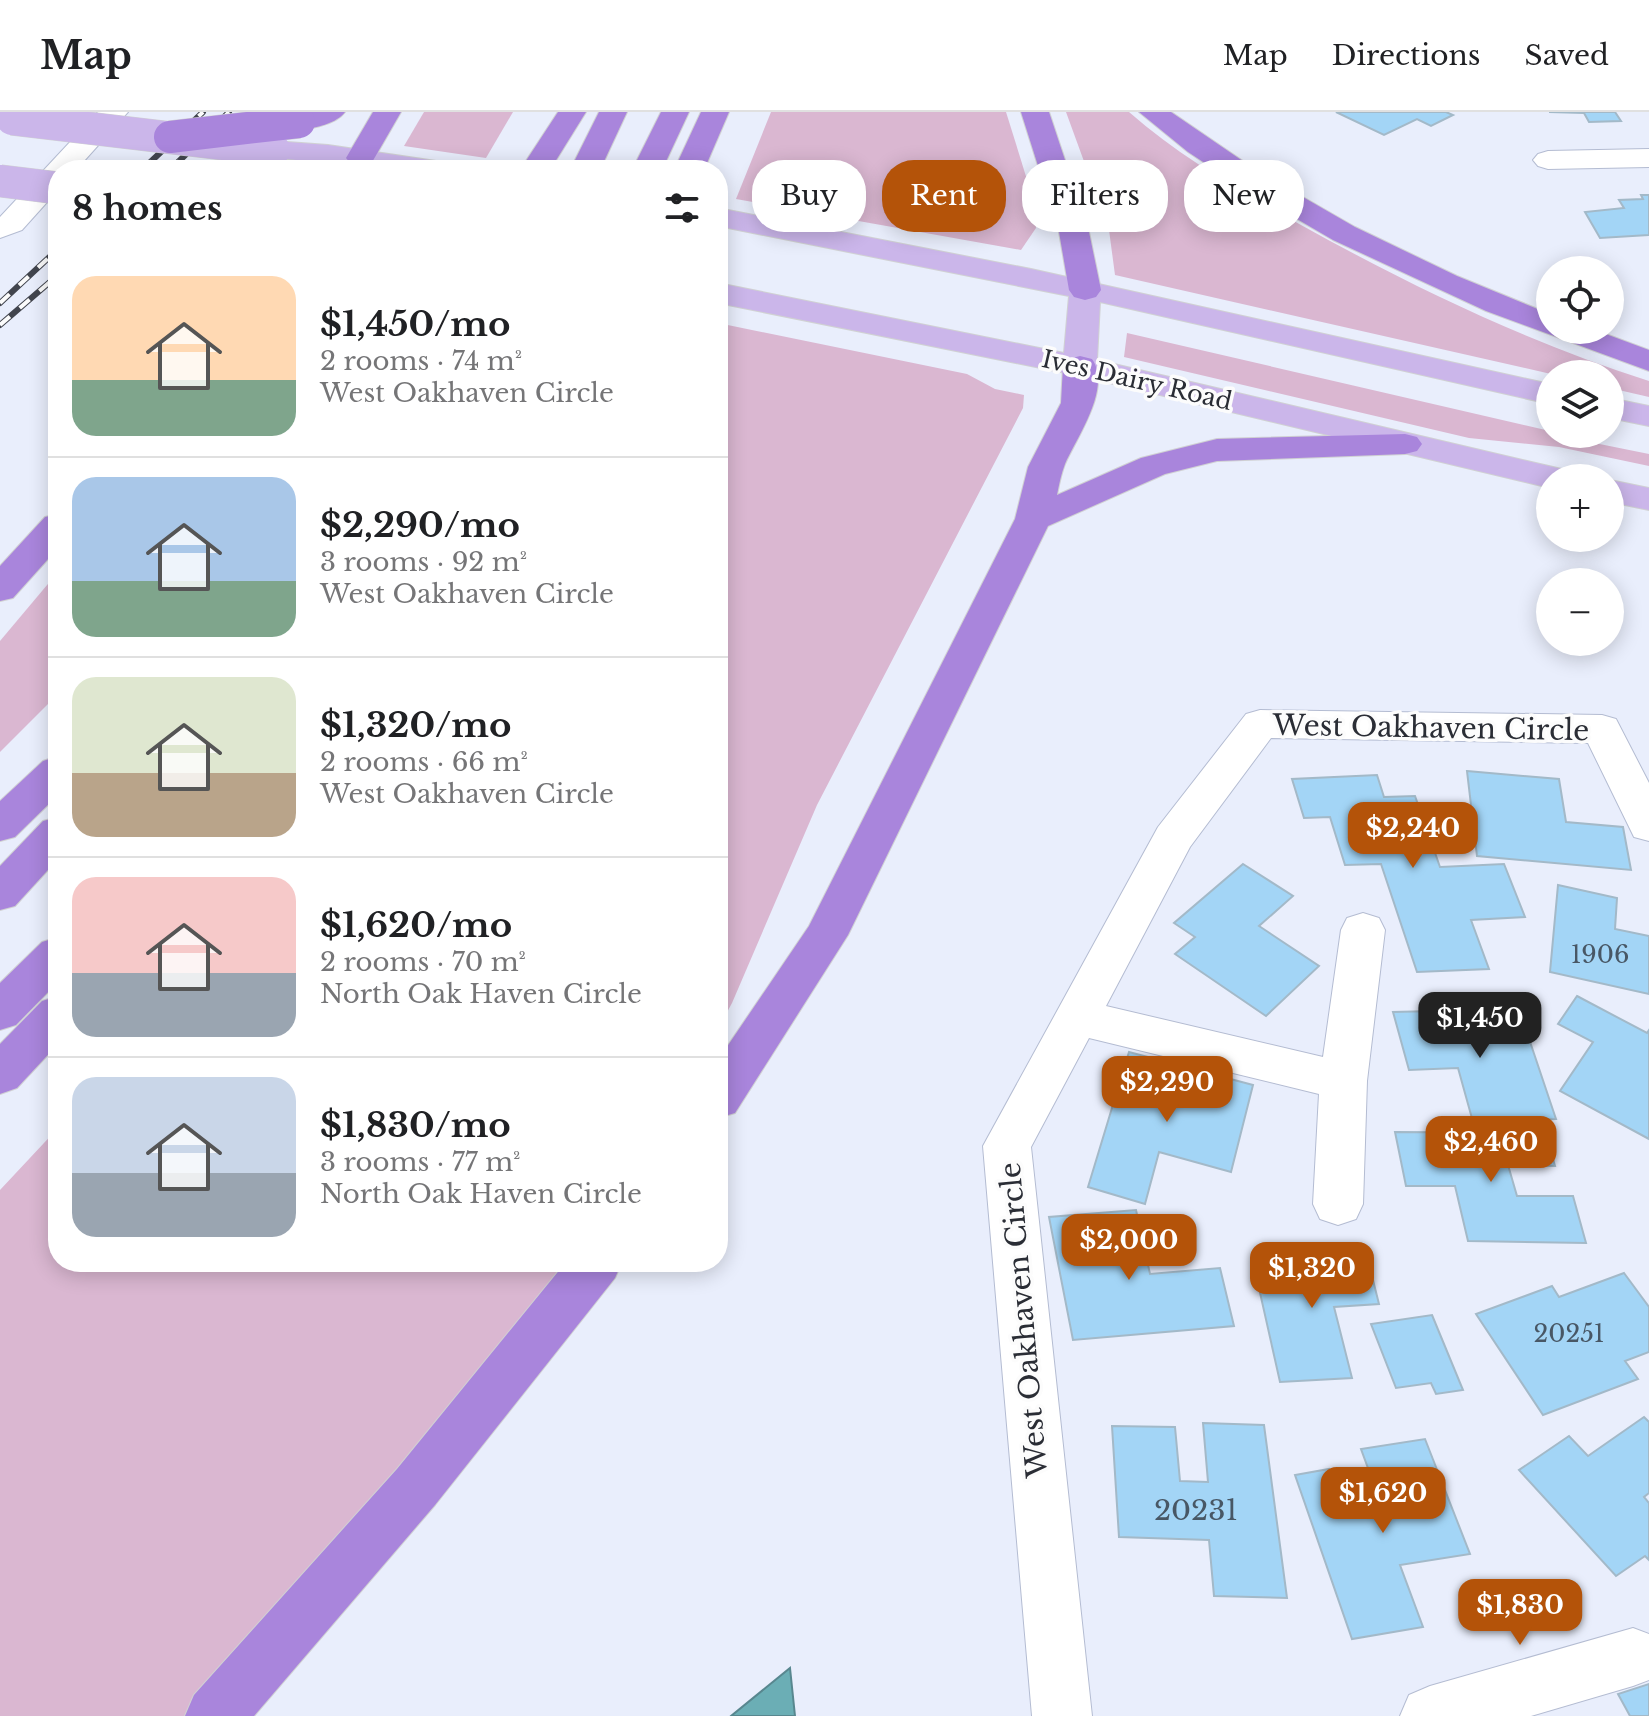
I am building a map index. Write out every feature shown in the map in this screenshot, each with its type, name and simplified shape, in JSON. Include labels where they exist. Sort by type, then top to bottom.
[{"type":"highway","points":[[170,137],[299,122],[331,112]]},
{"type":"highway","points":[[358,160],[387,112]]},
{"type":"highway","points":[[541,160],[572,112]]},
{"type":"highway","points":[[590,160],[613,112]]},
{"type":"highway","points":[[652,160],[675,112]]},
{"type":"highway","points":[[693,160],[715,112]]},
{"type":"highway","points":[[1035,112],[1074,232],[1085,290]]},
{"type":"highway","points":[[1153,112],[1209,153],[1336,228],[1418,269],[1536,319]]},
{"type":"highway","points":[[1602,344],[1649,361]]},
{"type":"highway","points":[[728,1084],[826,935],[1033,519],[1046,467],[1078,403],[1080,366]]},
{"type":"highway","points":[[1033,519],[1153,466],[1217,450],[1405,444]]},
{"type":"highway","points":[[0,589],[48,536]]},
{"type":"highway","points":[[0,826],[48,780]]},
{"type":"highway","points":[[0,894],[48,843]]},
{"type":"highway","points":[[0,1012],[48,964]]},
{"type":"highway","points":[[0,1075],[48,1025]]},
{"type":"highway","points":[[215,1716],[416,1487],[589,1272]]},
{"type":"main road","points":[[6,119],[170,137],[218,146],[274,150],[333,160]]},
{"type":"main road","points":[[0,181],[48,180]]},
{"type":"main road","points":[[728,219],[820,235],[1298,335],[1536,391]]},
{"type":"main road","points":[[1080,366],[1085,290]]},
{"type":"main road","name":"Ives Dairy Road","points":[[728,295],[1080,366],[1536,474]]},
{"type":"main road","points":[[1624,411],[1649,416]]},
{"type":"main road","points":[[1624,494],[1649,499]]},
{"type":"street","points":[[72,160],[114,112]]},
{"type":"street","points":[[1548,160],[1649,158]]},
{"type":"street","points":[[0,229],[11,223],[48,186]]},
{"type":"street","name":"West Oakhaven Circle","points":[[1062,1716],[1007,1146],[1173,838],[1260,724],[1602,729],[1649,826]]},
{"type":"street","points":[[1338,1204],[1343,1081],[1363,930]]},
{"type":"street","points":[[1077,1017],[1343,1081]]},
{"type":"street","points":[[1430,1716],[1633,1657]]},
{"type":"shaded area","points":[[424,112],[513,112],[486,158],[404,146]]},
{"type":"shaded area","points":[[771,112],[1006,112],[1022,163],[1022,232],[1033,232],[1021,250],[920,232],[1006,232],[1006,160],[882,160],[882,225],[866,222],[866,160],[752,160],[752,202],[736,199]]},
{"type":"shaded area","points":[[1066,112],[1129,112],[1192,160],[1184,160],[1184,232],[1304,232],[1304,227],[1471,312],[1536,340],[1536,344],[1547,344],[1588,360],[1536,360],[1536,371],[1115,275],[1109,232],[1168,232],[1168,160],[1083,160]]},
{"type":"shaded area","points":[[728,325],[967,374],[995,389],[1024,395],[1023,408],[817,805],[728,1010]]},
{"type":"shaded area","points":[[1127,333],[1536,428],[1536,445],[1469,438],[1124,357]]},
{"type":"shaded area","points":[[1624,373],[1649,381],[1649,397],[1624,391]]},
{"type":"shaded area","points":[[1564,448],[1619,448],[1649,454],[1649,466]]},
{"type":"shaded area","points":[[48,584],[48,704],[0,752],[0,641]]},
{"type":"shaded area","points":[[48,1139],[48,1272],[558,1272],[512,1334],[187,1716],[0,1716],[0,1190]]},
{"type":"water","points":[[790,1668],[795,1716],[731,1716]]},
{"type":"building","points":[[1336,112],[1446,112],[1453,115],[1431,126],[1417,119],[1384,135]]},
{"type":"building","points":[[1549,112],[1615,112],[1621,121],[1589,122],[1584,113]]},
{"type":"building","points":[[1641,195],[1649,195],[1649,235],[1600,238],[1585,212],[1624,208],[1619,200],[1643,199]]},
{"type":"building","points":[[1467,771],[1559,779],[1566,822],[1623,827],[1631,870],[1477,856]]},
{"type":"building","points":[[1377,775],[1384,797],[1415,796],[1440,867],[1504,864],[1525,917],[1471,920],[1489,969],[1417,972],[1381,864],[1345,865],[1330,817],[1304,818],[1292,779]]},
{"type":"building","points":[[1243,864],[1293,896],[1259,926],[1319,966],[1266,1016],[1175,954],[1195,937],[1174,923]]},
{"type":"building","points":[[1558,885],[1617,898],[1615,929],[1649,936],[1649,994],[1550,972]]},
{"type":"building","points":[[1577,996],[1647,1033],[1649,1030],[1649,1139],[1560,1091],[1593,1042],[1558,1024]]},
{"type":"building","points":[[1519,1009],[1556,1119],[1473,1122],[1458,1068],[1409,1070],[1393,1012]]},
{"type":"building","points":[[1129,1052],[1253,1085],[1231,1172],[1159,1152],[1145,1204],[1088,1187]]},
{"type":"building","points":[[1395,1132],[1546,1133],[1555,1166],[1508,1165],[1517,1196],[1573,1196],[1586,1243],[1468,1241],[1455,1186],[1406,1186]]},
{"type":"building","points":[[1136,1210],[1150,1274],[1220,1268],[1234,1326],[1073,1340],[1049,1217]]},
{"type":"building","points":[[1366,1252],[1379,1304],[1334,1307],[1352,1378],[1280,1382],[1252,1257]]},
{"type":"building","points":[[1624,1273],[1649,1307],[1649,1352],[1625,1361],[1638,1379],[1543,1415],[1476,1314],[1552,1286],[1559,1297]]},
{"type":"building","points":[[1432,1315],[1463,1390],[1436,1394],[1431,1383],[1396,1388],[1371,1324]]},
{"type":"building","points":[[1644,1417],[1649,1422],[1649,1493],[1644,1497],[1649,1503],[1649,1560],[1645,1556],[1616,1576],[1519,1470],[1569,1436],[1588,1456]]},
{"type":"building","points":[[1203,1423],[1264,1425],[1287,1598],[1214,1596],[1209,1540],[1119,1537],[1112,1426],[1175,1427],[1180,1481],[1208,1482]]},
{"type":"building","points":[[1425,1439],[1470,1554],[1400,1565],[1423,1627],[1352,1639],[1295,1475],[1329,1469],[1342,1507],[1380,1501],[1361,1449]]},
{"type":"building","points":[[1649,1684],[1649,1716],[1630,1716],[1618,1694]]},
{"type":"railway","points":[[153,160],[203,112]]},
{"type":"railway","points":[[180,160],[229,112]]},
{"type":"railway","points":[[0,303],[48,258]]},
{"type":"railway","points":[[0,325],[48,284]]}]
